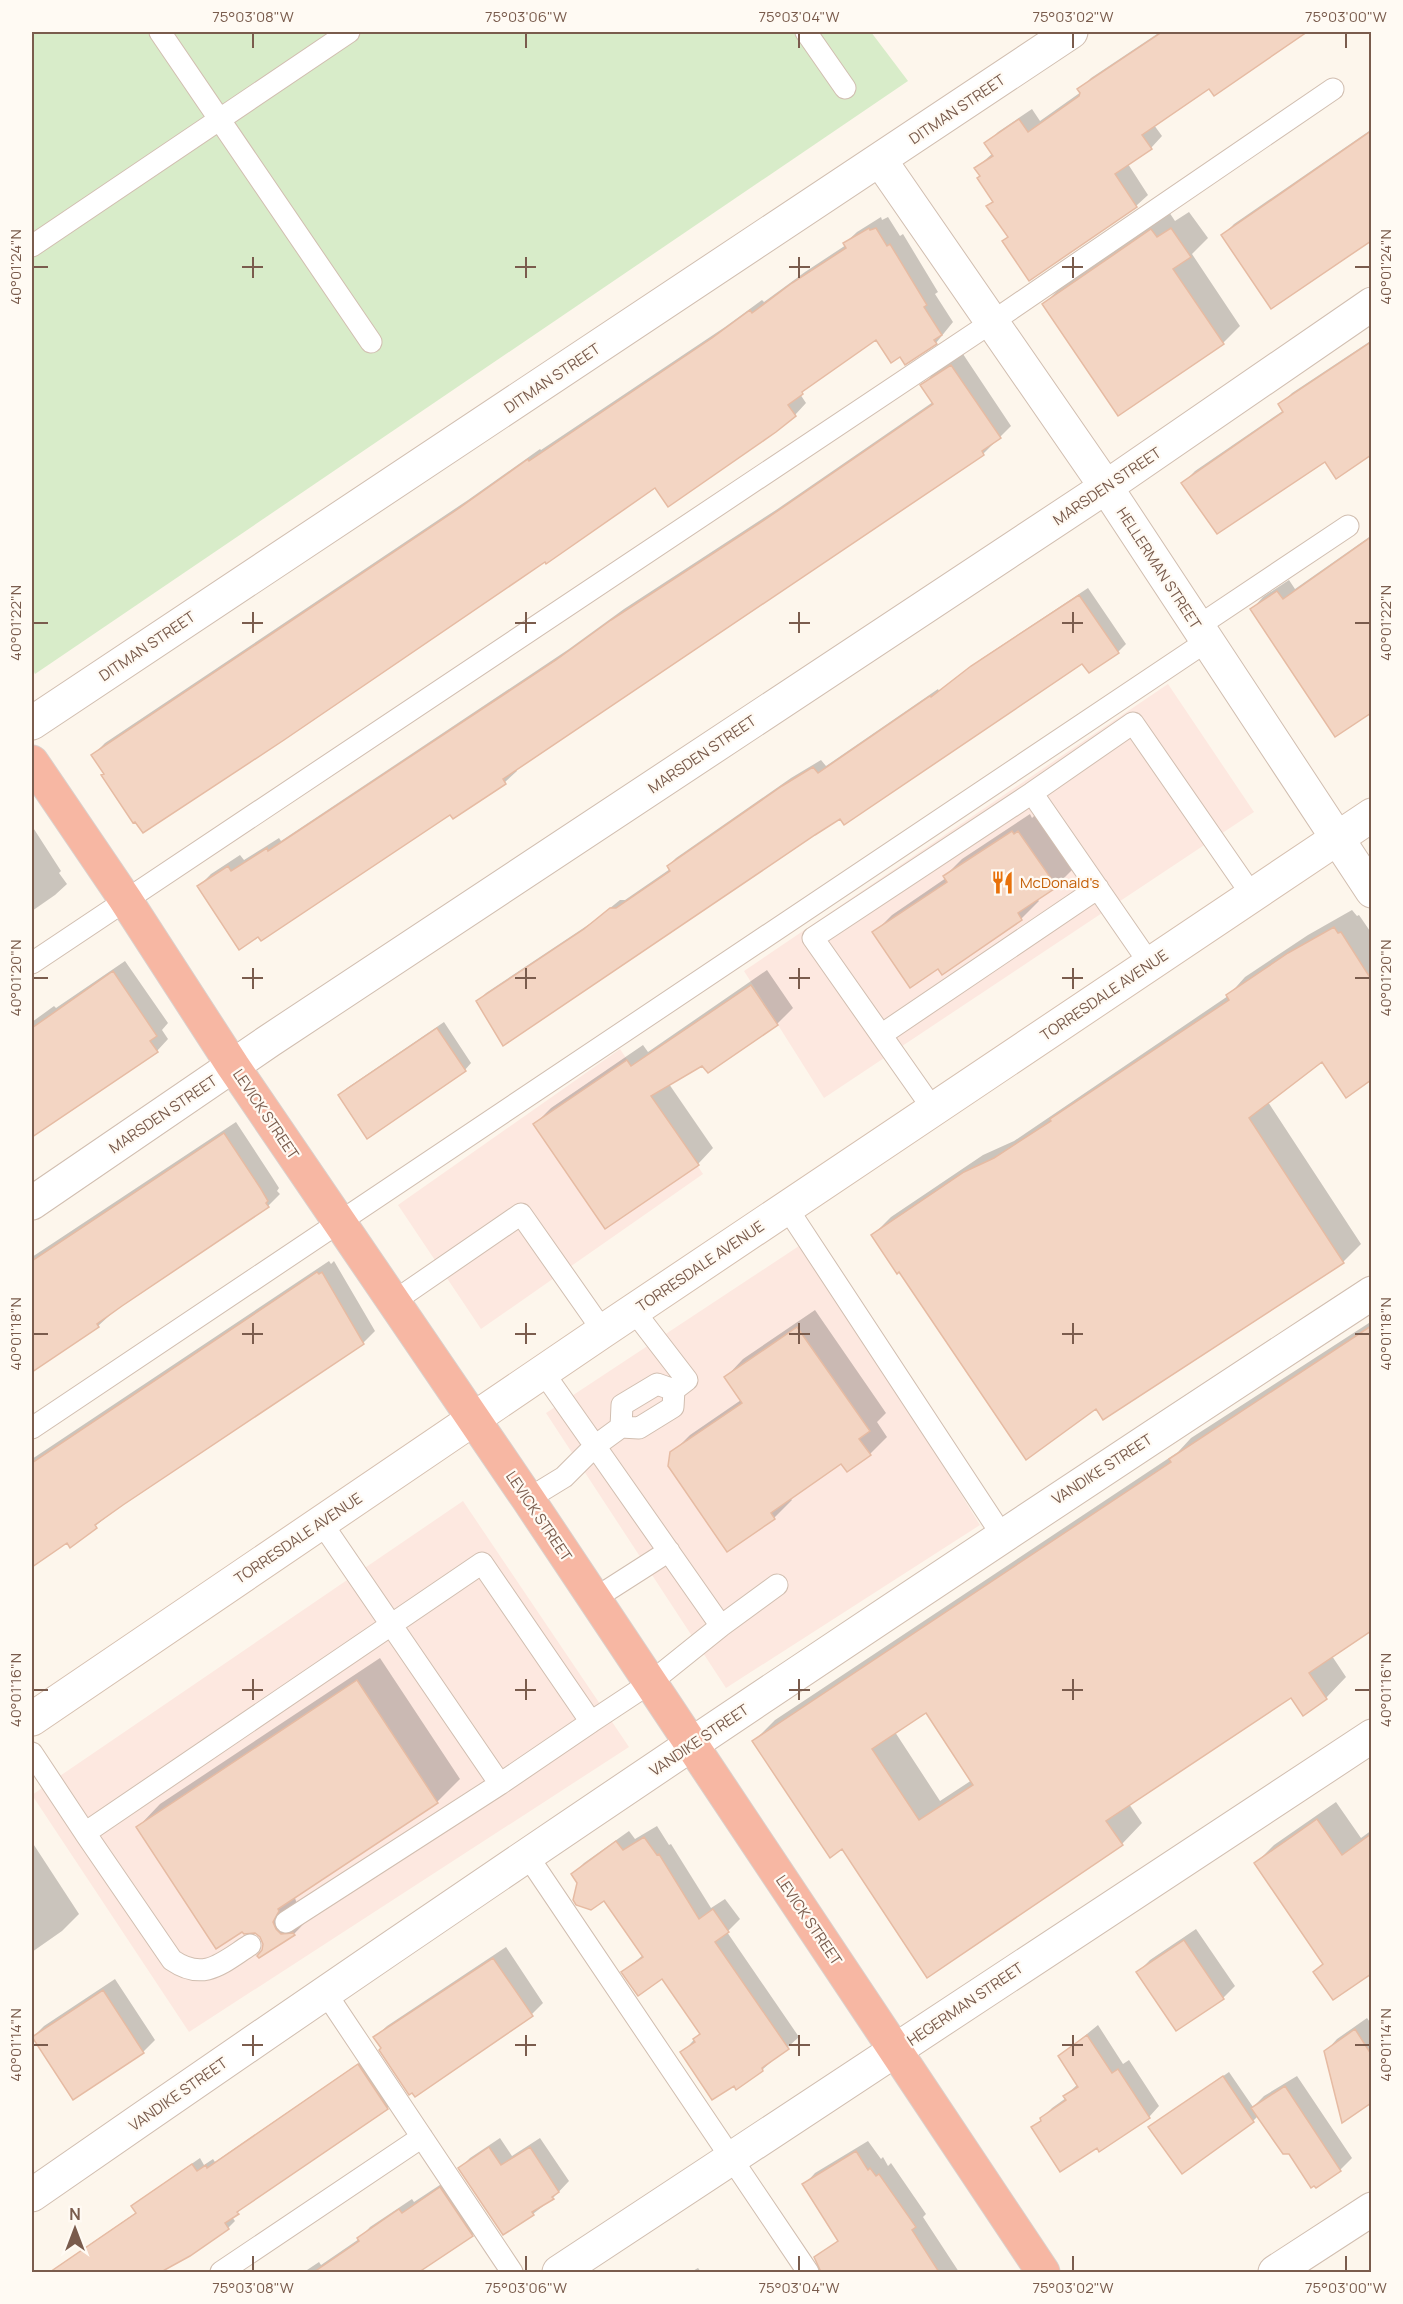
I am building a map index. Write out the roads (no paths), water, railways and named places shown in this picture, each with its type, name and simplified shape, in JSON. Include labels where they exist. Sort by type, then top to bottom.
[{"type":"highway","name":"LEVICK STREET","points":[[32,762],[125,899],[233,1066],[474,1418],[1043,2272]]},
{"type":"street","name":"DITMAN STREET","points":[[32,723],[1071,32]]},
{"type":"street","name":"HELLERMAN STREET","points":[[880,160],[1106,487],[1371,891]]},
{"type":"street","name":"MARSDEN STREET","points":[[32,1203],[233,1066],[1106,487],[1371,304]]},
{"type":"street","name":"TORRESDALE AVENUE","points":[[32,1719],[474,1418],[1371,815]]},
{"type":"street","name":"VANDIKE STREET","points":[[32,2195],[325,1992],[1002,1535],[1371,1293]]},
{"type":"street","name":"HEGERMAN STREET","points":[[559,2272],[1371,1736]]},
{"type":"street","points":[[1275,2272],[1371,2209]]},
{"type":"lane","points":[[160,32],[371,342]]},
{"type":"lane","points":[[32,246],[349,32]]},
{"type":"lane","points":[[806,32],[845,88]]},
{"type":"lane","points":[[32,963],[992,322],[1333,89]]},
{"type":"lane","points":[[32,1428],[1202,634],[1348,526]]},
{"type":"lane","points":[[933,1109],[813,938],[1032,793],[1132,723],[1252,895]]},
{"type":"lane","points":[[1032,793],[1150,964]]},
{"type":"lane","points":[[881,1035],[1098,888]]},
{"type":"lane","points":[[787,1208],[1002,1535]]},
{"type":"lane","points":[[393,1302],[521,1214],[603,1331]]},
{"type":"lane","points":[[528,1499],[564,1477],[595,1446],[621,1427],[639,1428],[673,1407],[674,1390],[687,1380],[634,1311]]},
{"type":"lane","points":[[543,1372],[721,1626]]},
{"type":"lane","points":[[321,1522],[500,1784]]},
{"type":"lane","points":[[594,1599],[669,1551]]},
{"type":"lane","points":[[86,1833],[482,1563],[591,1722]]},
{"type":"lane","points":[[286,1922],[500,1784],[650,1683],[777,1585]]},
{"type":"lane","points":[[32,1753],[172,1960],[182,1967],[195,1971],[207,1971],[250,1945]]},
{"type":"lane","points":[[527,1855],[808,2272]]},
{"type":"lane","points":[[325,1992],[512,2272]]},
{"type":"lane","points":[[221,2272],[422,2137]]},
{"type":"place","name":"McDonald's","points":[[1002,882]]}]
